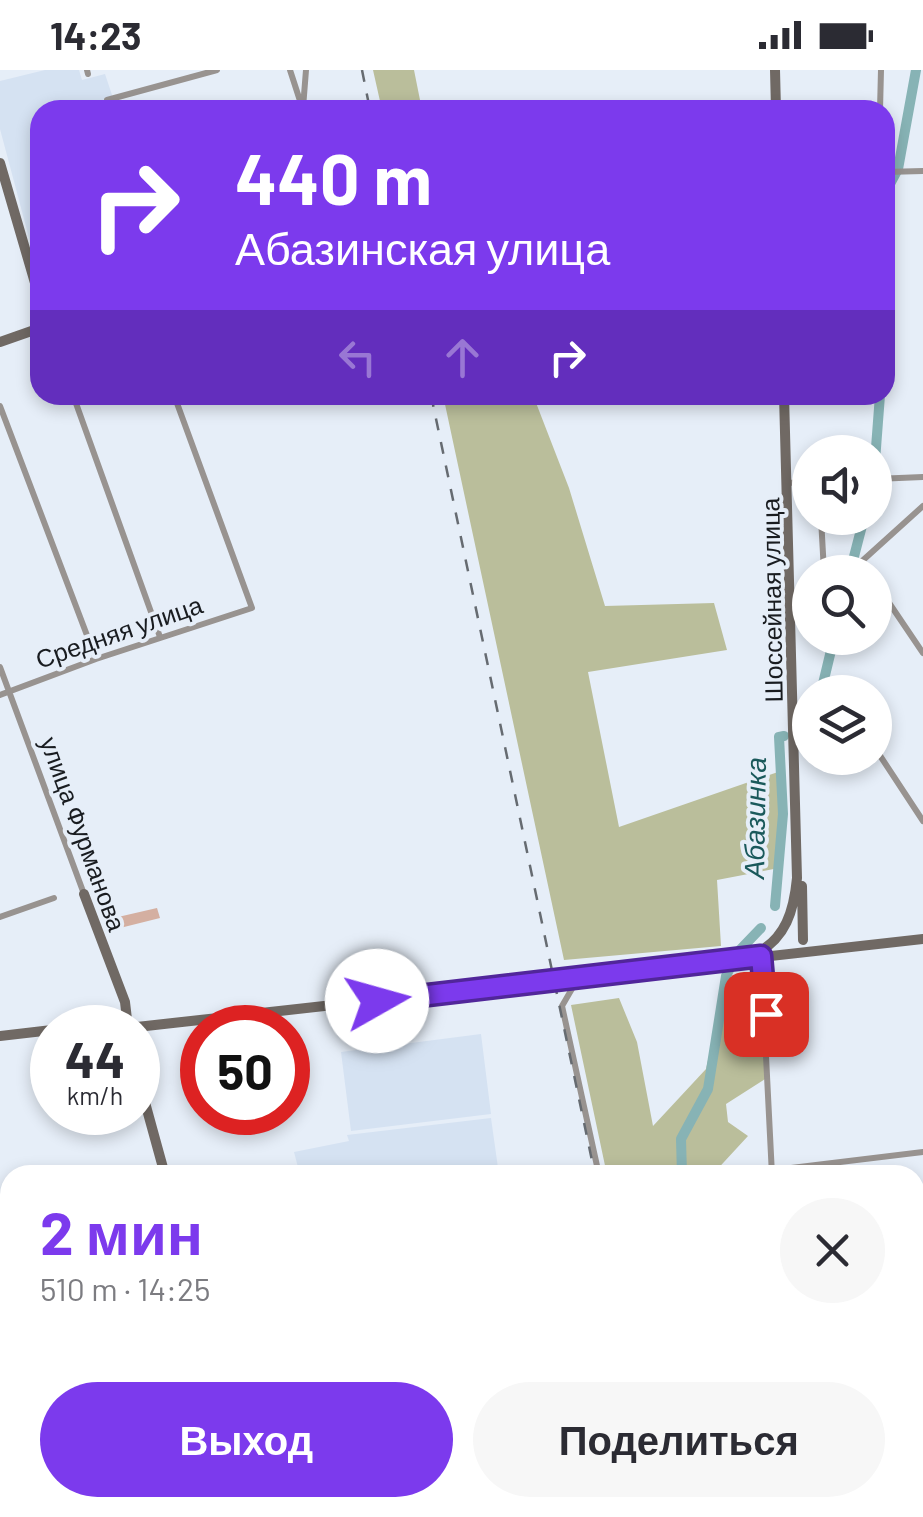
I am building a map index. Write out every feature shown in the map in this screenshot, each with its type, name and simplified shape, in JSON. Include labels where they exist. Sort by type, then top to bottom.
[{"type":"main road","points":[[777,70],[778,100]]},
{"type":"main road","points":[[0,163],[30,266]]},
{"type":"main road","points":[[0,342],[30,332]]},
{"type":"main road","name":"Шоссейная улица","points":[[785,926],[794,903],[796,865],[786,405]]},
{"type":"main road","name":"Шоссейная улица","points":[[796,865],[802,883],[801,946]]},
{"type":"main road","name":"улица Фурманова","points":[[84,894],[121,1005]]},
{"type":"main road","points":[[744,957],[785,926],[789,942],[819,950],[923,939]]},
{"type":"main road","points":[[160,1023],[761,956],[801,946]]},
{"type":"main road","points":[[1,1023],[3,1038],[30,1035]]},
{"type":"main road","points":[[150,1135],[159,1165]]},
{"type":"main road","points":[[152,1135],[160,1165]]},
{"type":"street","points":[[176,70],[178,80]]},
{"type":"street","points":[[106,100],[217,70]]},
{"type":"street","points":[[290,70],[300,100]]},
{"type":"street","points":[[304,100],[306,70]]},
{"type":"street","points":[[880,100],[881,70]]},
{"type":"street","points":[[895,172],[923,171]]},
{"type":"street","points":[[77,405],[160,637]]},
{"type":"street","name":"Средняя улица","points":[[0,696],[96,659],[252,608],[178,405]]},
{"type":"street","points":[[0,406],[96,659]]},
{"type":"street","points":[[892,480],[922,479],[923,466]]},
{"type":"street","points":[[870,555],[923,506]]},
{"type":"street","points":[[892,607],[923,653]]},
{"type":"street","name":"улица Фурманова","points":[[0,667],[84,894]]},
{"type":"street","points":[[892,774],[923,821]]},
{"type":"street","points":[[0,917],[54,898]]},
{"type":"street","points":[[761,956],[772,1165]]},
{"type":"street","points":[[580,974],[562,1006],[597,1165]]},
{"type":"street","points":[[820,1165],[923,1152]]},
{"type":"shaded area","points":[[45,70],[79,70],[82,80],[105,74],[114,100],[30,100],[30,242],[0,129],[0,81]]},
{"type":"shaded area","points":[[481,1034],[491,1114],[351,1131],[341,1052]]},
{"type":"shaded area","points":[[491,1118],[498,1165],[297,1165],[294,1152],[349,1141],[347,1135]]},
{"type":"green space","points":[[373,70],[414,70],[420,100],[380,100]]},
{"type":"green space","points":[[445,405],[537,405],[569,488],[605,606],[714,603],[727,650],[588,672],[619,827],[778,772],[779,868],[717,880],[721,946],[564,960]]},
{"type":"green space","points":[[759,975],[767,1049],[765,1079],[726,1104],[728,1122],[748,1136],[721,1165],[605,1165],[571,1005],[619,998],[637,1042],[653,1126],[706,1069],[718,1016],[721,980]]},
{"type":"building","points":[[157,908],[160,918],[108,931],[105,920]]},
{"type":"waterway","name":"Абазинка","points":[[895,175],[916,70]]},
{"type":"waterway","name":"Абазинка","points":[[877,435],[879,405]]},
{"type":"waterway","name":"Абазинка","points":[[854,555],[860,535]]},
{"type":"waterway","name":"Абазинка","points":[[825,675],[830,655]]},
{"type":"waterway","name":"Абазинка","points":[[775,906],[783,814],[779,737],[784,736]]},
{"type":"waterway","name":"Абазинка","points":[[737,953],[761,928]]},
{"type":"waterway","name":"Абазинка","points":[[682,1165],[681,1139],[708,1089],[726,976],[732,964]]},
{"type":"railway","points":[[362,70],[368,100]]},
{"type":"railway","points":[[433,405],[593,1165]]},
{"type":"route","points":[[377,1001],[580,974],[761,956],[766,1014]]}]
